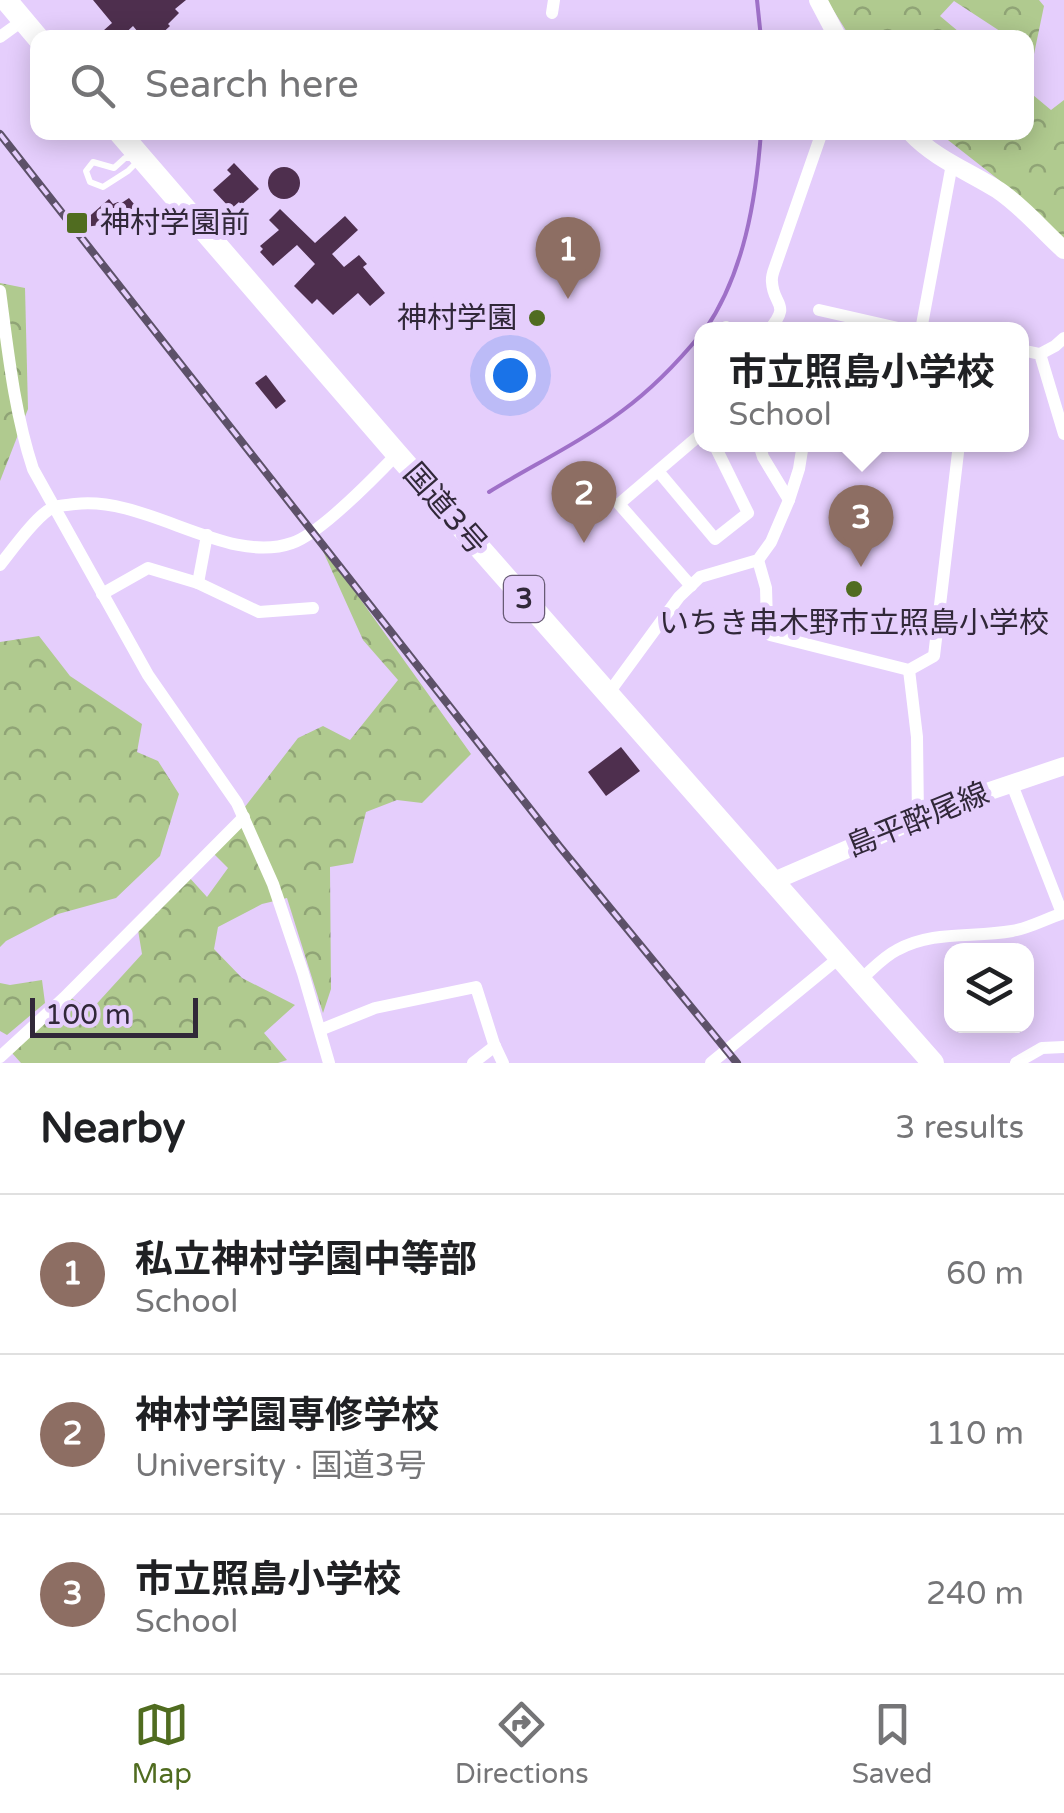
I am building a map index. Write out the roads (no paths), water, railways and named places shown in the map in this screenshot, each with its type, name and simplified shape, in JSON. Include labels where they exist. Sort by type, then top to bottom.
[{"type":"highway","points":[[6,0],[30,30]]},
{"type":"highway","name":"国道3号","points":[[126,140],[932,1063]]},
{"type":"main road","points":[[818,0],[834,30]]},
{"type":"main road","points":[[917,140],[1001,192],[1064,250]]},
{"type":"main road","name":"島平酔尾線","points":[[774,881],[918,818],[1064,766]]},
{"type":"street","points":[[0,37],[30,30]]},
{"type":"street","points":[[776,322],[780,304],[771,282],[819,140]]},
{"type":"street","points":[[922,322],[952,164]]},
{"type":"street","points":[[0,291],[21,432],[33,469],[148,675],[212,764],[244,817],[273,884],[329,1063]]},
{"type":"street","points":[[819,310],[872,322]]},
{"type":"street","points":[[1029,352],[1040,354],[1064,338]]},
{"type":"street","points":[[1040,354],[1064,434]]},
{"type":"street","points":[[691,586],[619,504],[694,440]]},
{"type":"street","points":[[658,471],[715,538],[748,513],[718,452]]},
{"type":"street","points":[[761,452],[790,500]]},
{"type":"street","points":[[608,694],[691,586],[700,578],[758,560],[790,500],[802,452]]},
{"type":"street","points":[[758,560],[766,588],[770,635],[908,670],[934,656],[959,452]]},
{"type":"street","points":[[0,565],[53,507],[94,502],[260,549],[288,545],[304,538],[397,454]]},
{"type":"street","points":[[198,584],[206,534]]},
{"type":"street","points":[[102,594],[148,568],[198,584],[259,612],[313,608]]},
{"type":"street","points":[[908,670],[917,737],[918,818]]},
{"type":"street","points":[[860,980],[894,951],[918,940],[1018,931],[1063,913],[1011,782]]},
{"type":"street","points":[[0,1058],[244,817]]},
{"type":"street","points":[[713,1062],[840,958]]},
{"type":"street","points":[[320,1030],[376,1008],[476,987],[504,1063]]},
{"type":"street","points":[[473,1063],[495,1046]]},
{"type":"street","points":[[1016,1063],[1042,1048],[1064,1047]]},
{"type":"lane","points":[[126,158],[141,158],[102,188],[90,182],[86,171],[93,162],[114,168],[126,158]]},
{"type":"waterway","points":[[757,0],[760,30]]},
{"type":"waterway","points":[[710,322],[730,285],[746,235],[760,140]]},
{"type":"waterway","points":[[489,492],[622,411],[664,375],[694,342]]},
{"type":"railway","points":[[0,134],[560,847],[737,1063]]},
{"type":"place","name":"神村学園前","points":[[77,223]]},
{"type":"place","name":"私立神村学園中等部","points":[[568,299]]},
{"type":"place","name":"神村学園","points":[[537,318]]},
{"type":"place","name":"神村学園専修学校","points":[[584,543]]},
{"type":"place","name":"市立照島小学校","points":[[861,567]]},
{"type":"place","name":"いちき串木野市立照島小学校","points":[[854,589]]}]
